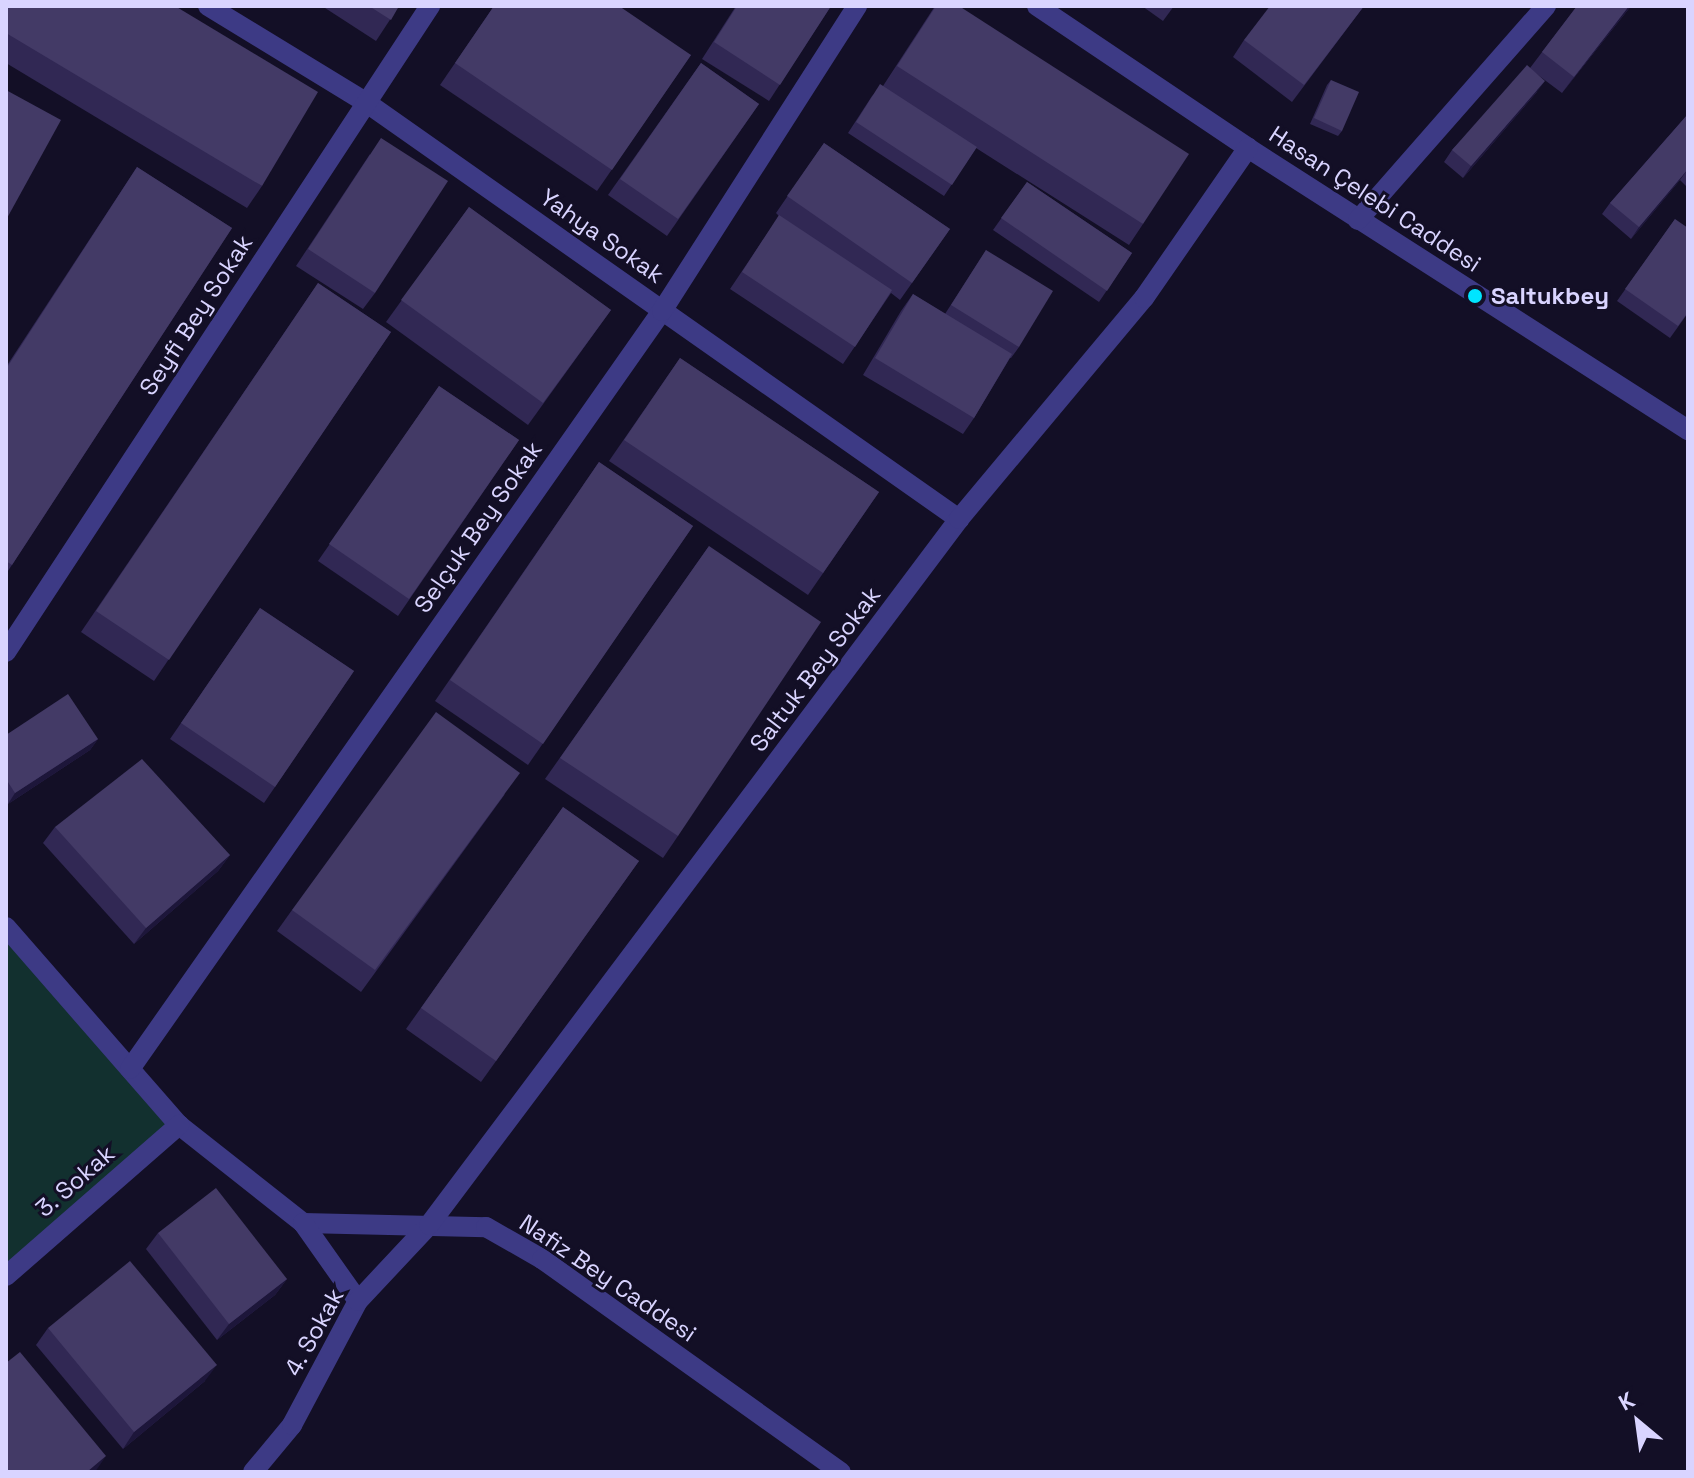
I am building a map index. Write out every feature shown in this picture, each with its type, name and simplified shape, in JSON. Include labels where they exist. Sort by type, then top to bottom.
[{"type":"street","name":"Yahya Sokak","points":[[208,6],[367,103],[959,519]]},
{"type":"street","name":"Seyfi Bey Sokak","points":[[6,652],[430,6]]},
{"type":"street","name":"Selçuk Bey Sokak","points":[[130,1069],[662,311],[857,6]]},
{"type":"street","name":"Hasan Çelebi Caddesi","points":[[1037,6],[1358,220],[1688,430]]},
{"type":"street","points":[[1358,220],[1546,6]]},
{"type":"street","name":"Saltuk Bey Sokak","points":[[429,1225],[959,519],[1144,298],[1248,148]]},
{"type":"street","points":[[6,927],[179,1125],[303,1223],[358,1301]]},
{"type":"street","name":"3. Sokak","points":[[6,1276],[179,1125]]},
{"type":"street","name":"Nafiz Bey Caddesi","points":[[303,1223],[486,1227],[542,1259],[841,1472]]},
{"type":"street","name":"4. Sokak","points":[[253,1472],[292,1425],[358,1301],[429,1225]]},
{"type":"green space","points":[[6,927],[179,1125],[6,1276]]},
{"type":"building","points":[[6,6],[175,6],[318,92],[262,186],[6,33]]},
{"type":"building","points":[[369,6],[399,6],[391,20]]},
{"type":"building","points":[[494,6],[619,6],[691,55],[612,170],[455,63]]},
{"type":"building","points":[[737,6],[831,6],[780,85],[714,42]]},
{"type":"building","points":[[936,6],[959,6],[1189,154],[1143,224],[897,66]]},
{"type":"building","points":[[1270,6],[1364,6],[1304,85],[1244,40]]},
{"type":"building","points":[[1577,6],[1629,6],[1574,77],[1542,52]]},
{"type":"building","points":[[701,63],[759,104],[678,219],[620,179]]},
{"type":"building","points":[[1527,65],[1545,81],[1471,166],[1452,150]]},
{"type":"building","points":[[1331,80],[1359,92],[1342,131],[1314,118]]},
{"type":"building","points":[[880,84],[977,147],[952,185],[856,122]]},
{"type":"building","points":[[6,90],[61,120],[6,220]]},
{"type":"building","points":[[1688,114],[1688,169],[1639,227],[1610,203]]},
{"type":"building","points":[[381,138],[448,181],[375,293],[308,249]]},
{"type":"building","points":[[824,143],[950,229],[912,283],[787,196]]},
{"type":"building","points":[[137,167],[232,228],[12,565],[6,561],[6,369]]},
{"type":"building","points":[[1027,182],[1132,253],[1107,291],[1001,218]]},
{"type":"building","points":[[469,207],[611,310],[543,403],[401,300]]},
{"type":"building","points":[[779,215],[892,290],[855,347],[742,272]]},
{"type":"building","points":[[1675,219],[1688,228],[1688,312],[1678,326],[1625,289]]},
{"type":"building","points":[[986,250],[1053,291],[1019,347],[951,305]]},
{"type":"building","points":[[318,283],[391,332],[169,660],[96,611]]},
{"type":"building","points":[[913,294],[1012,354],[974,418],[875,358]]},
{"type":"building","points":[[680,358],[879,492],[823,573],[624,440]]},
{"type":"building","points":[[439,386],[519,440],[409,599],[329,544]]},
{"type":"building","points":[[599,462],[693,526],[543,744],[450,680]]},
{"type":"building","points":[[709,546],[821,622],[678,836],[560,758]]},
{"type":"building","points":[[260,608],[354,671],[275,787],[181,723]]},
{"type":"building","points":[[68,694],[98,739],[15,793],[6,779],[6,735]]},
{"type":"building","points":[[436,712],[520,773],[375,970],[292,910]]},
{"type":"building","points":[[142,759],[230,855],[146,928],[55,827]]},
{"type":"building","points":[[563,807],[639,861],[496,1061],[421,1008]]},
{"type":"building","points":[[216,1188],[287,1279],[229,1324],[158,1233]]},
{"type":"building","points":[[130,1261],[217,1365],[134,1432],[48,1328]]},
{"type":"building","points":[[20,1352],[106,1456],[87,1472],[6,1472],[6,1363]]},
{"type":"place","name":"Saltukbey","points":[[1475,296]]}]
